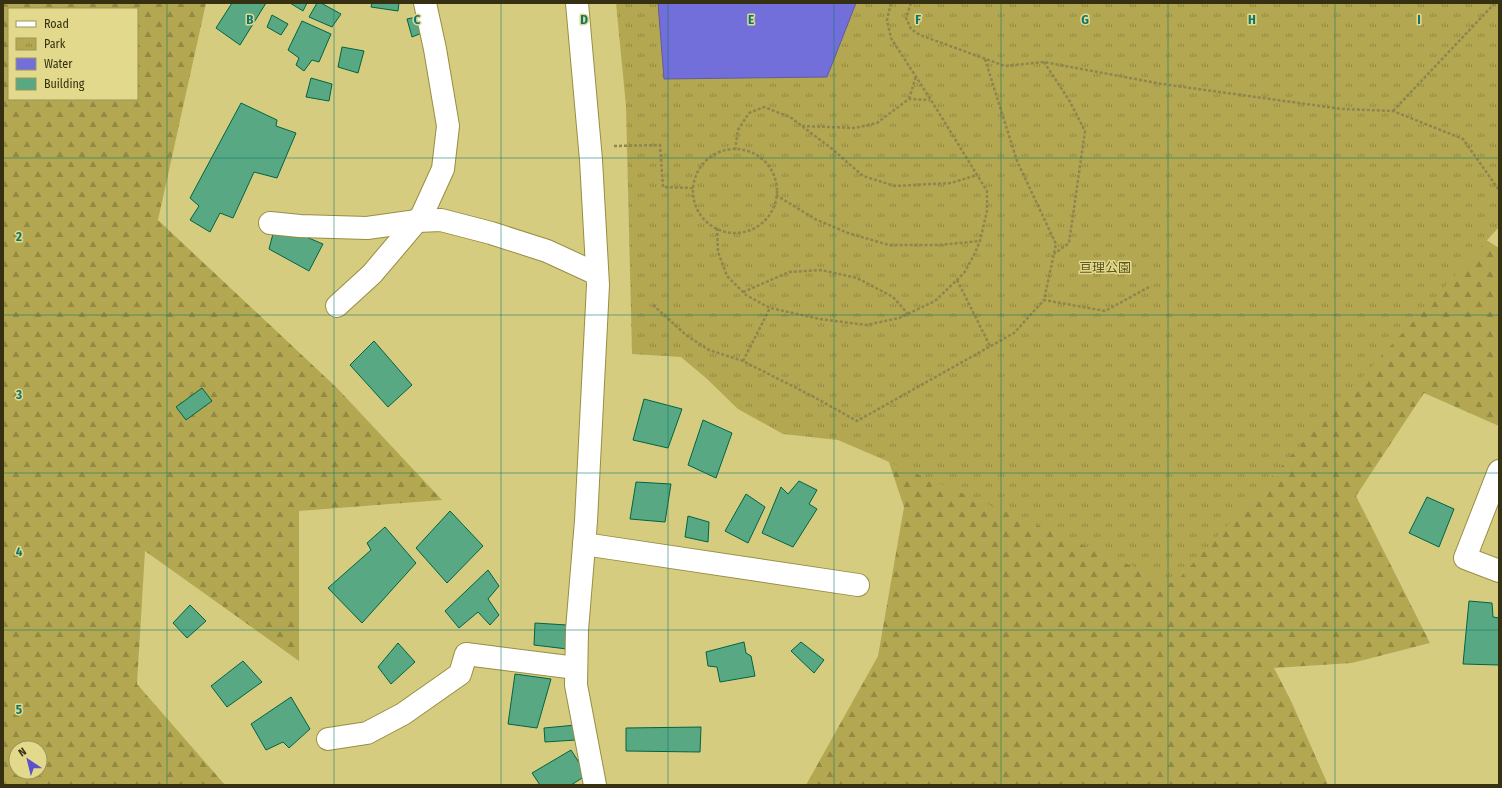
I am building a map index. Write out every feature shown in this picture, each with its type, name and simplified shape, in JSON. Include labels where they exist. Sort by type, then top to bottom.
[{"type":"street","points":[[337,306],[372,274],[422,215],[443,169],[448,126],[435,49],[425,3]]},
{"type":"street","points":[[577,3],[591,160],[597,274],[594,394],[577,630],[576,676],[595,785]]},
{"type":"street","points":[[270,223],[300,226],[367,228],[417,221],[441,220],[491,232],[547,251],[597,274]]},
{"type":"street","points":[[1499,471],[1466,558],[1499,571]]},
{"type":"street","points":[[584,544],[858,584]]},
{"type":"street","points":[[328,739],[367,733],[403,714],[460,674],[466,654],[576,676]]},
{"type":"path","points":[[717,228],[718,252],[727,276],[746,296],[770,308],[820,318],[866,325],[899,318],[935,301],[964,273],[980,241],[987,211],[987,191],[891,38],[887,20],[891,3]]},
{"type":"path","points":[[911,3],[906,18],[910,29],[920,35],[1005,66],[1044,62],[1162,84],[1342,109],[1393,111],[1463,139],[1499,190]]},
{"type":"path","points":[[1393,111],[1495,3]]},
{"type":"path","points":[[652,304],[686,335],[709,350],[743,361],[814,397],[857,421],[1014,333],[1044,300],[1056,244],[1017,161],[985,59]]},
{"type":"path","points":[[1044,62],[1069,100],[1085,130],[1069,243],[1054,255]]},
{"type":"path","points":[[910,99],[916,76]]},
{"type":"path","points":[[802,126],[855,128],[877,123],[910,99],[931,100]]},
{"type":"path","points":[[735,150],[738,130],[749,113],[764,107],[790,117],[831,148],[864,176],[895,186],[951,183],[977,175]]},
{"type":"path","points":[[613,146],[660,145],[663,187],[694,188]]},
{"type":"path","points":[[726,150],[740,150],[754,154],[765,162],[773,174],[777,188],[776,201],[770,213],[761,224],[750,230],[737,233],[723,231],[711,226],[701,217],[695,204],[694,188],[696,177],[702,165],[713,156],[726,150]]},
{"type":"path","points":[[776,196],[815,219],[848,233],[890,245],[939,245],[980,241]]},
{"type":"path","points":[[743,292],[789,272],[821,270],[857,278],[893,297],[908,314]]},
{"type":"path","points":[[956,280],[990,346]]},
{"type":"path","points":[[1044,300],[1105,311],[1151,286]]},
{"type":"path","points":[[743,361],[770,308]]},
{"type":"green space","points":[[3,3],[206,3],[158,220],[337,388],[442,500],[299,511],[299,661],[145,551],[137,684],[225,785],[3,785]]},
{"type":"green space","name":"亘理公園","points":[[616,3],[1499,3],[1499,227],[1174,584],[838,440],[783,434],[738,409],[706,378],[681,357],[632,354],[626,106]]},
{"type":"green space","points":[[1302,124],[1499,248],[1499,426],[1424,393],[1356,496],[1430,643],[1352,663],[1274,668],[1292,703],[1328,785],[806,785],[878,656],[904,507],[869,403]]},
{"type":"water","points":[[658,3],[856,3],[827,77],[664,79]]},
{"type":"building","points":[[232,3],[266,3],[240,45],[216,28]]},
{"type":"building","points":[[290,3],[307,3],[303,11]]},
{"type":"building","points":[[317,3],[321,3],[341,14],[332,27],[309,17]]},
{"type":"building","points":[[372,3],[399,3],[398,11],[371,7]]},
{"type":"building","points":[[272,15],[288,24],[281,35],[267,27]]},
{"type":"building","points":[[421,16],[427,31],[412,37],[407,19]]},
{"type":"building","points":[[302,21],[331,34],[319,62],[312,60],[304,71],[296,65],[299,58],[288,50]]},
{"type":"building","points":[[342,47],[364,51],[358,73],[338,67]]},
{"type":"building","points":[[311,78],[332,84],[329,101],[306,97]]},
{"type":"building","points":[[241,103],[277,120],[276,126],[296,133],[277,178],[254,172],[233,218],[220,213],[210,232],[190,220],[199,206],[190,198]]},
{"type":"building","points":[[287,229],[323,244],[309,271],[269,249],[274,230]]},
{"type":"building","points":[[374,341],[412,385],[388,407],[350,365]]},
{"type":"building","points":[[202,388],[212,401],[186,420],[176,407]]},
{"type":"building","points":[[644,399],[682,409],[668,448],[633,440]]},
{"type":"building","points":[[703,420],[732,433],[716,478],[688,465]]},
{"type":"building","points":[[799,481],[817,490],[809,504],[817,509],[793,547],[762,533],[781,487],[788,494]]},
{"type":"building","points":[[636,482],[671,484],[665,522],[630,519]]},
{"type":"building","points":[[746,494],[765,507],[748,543],[725,531]]},
{"type":"building","points":[[1427,497],[1454,509],[1439,547],[1409,533]]},
{"type":"building","points":[[450,511],[483,546],[447,583],[416,548]]},
{"type":"building","points":[[688,516],[709,522],[708,542],[685,537]]},
{"type":"building","points":[[385,527],[416,563],[362,623],[328,588],[371,550],[367,543]]},
{"type":"building","points":[[488,570],[499,586],[488,599],[499,615],[490,625],[478,612],[459,628],[445,611]]},
{"type":"building","points":[[1469,601],[1492,603],[1493,617],[1499,618],[1499,665],[1463,664]]},
{"type":"building","points":[[190,605],[206,621],[187,638],[173,623]]},
{"type":"building","points":[[535,623],[567,625],[567,649],[534,645]]},
{"type":"building","points":[[744,642],[746,653],[751,656],[755,676],[720,682],[717,667],[708,666],[706,652]]},
{"type":"building","points":[[801,642],[824,660],[814,673],[791,651]]},
{"type":"building","points":[[398,643],[415,662],[391,684],[378,667]]},
{"type":"building","points":[[243,661],[262,682],[227,707],[211,686]]},
{"type":"building","points":[[515,674],[551,679],[537,728],[508,724]]},
{"type":"building","points":[[291,697],[310,729],[289,748],[283,742],[266,750],[251,724]]},
{"type":"building","points":[[576,725],[576,740],[545,742],[544,728]]},
{"type":"building","points":[[701,727],[700,752],[626,751],[626,728]]},
{"type":"building","points":[[571,750],[587,775],[571,785],[540,785],[532,773]]}]
